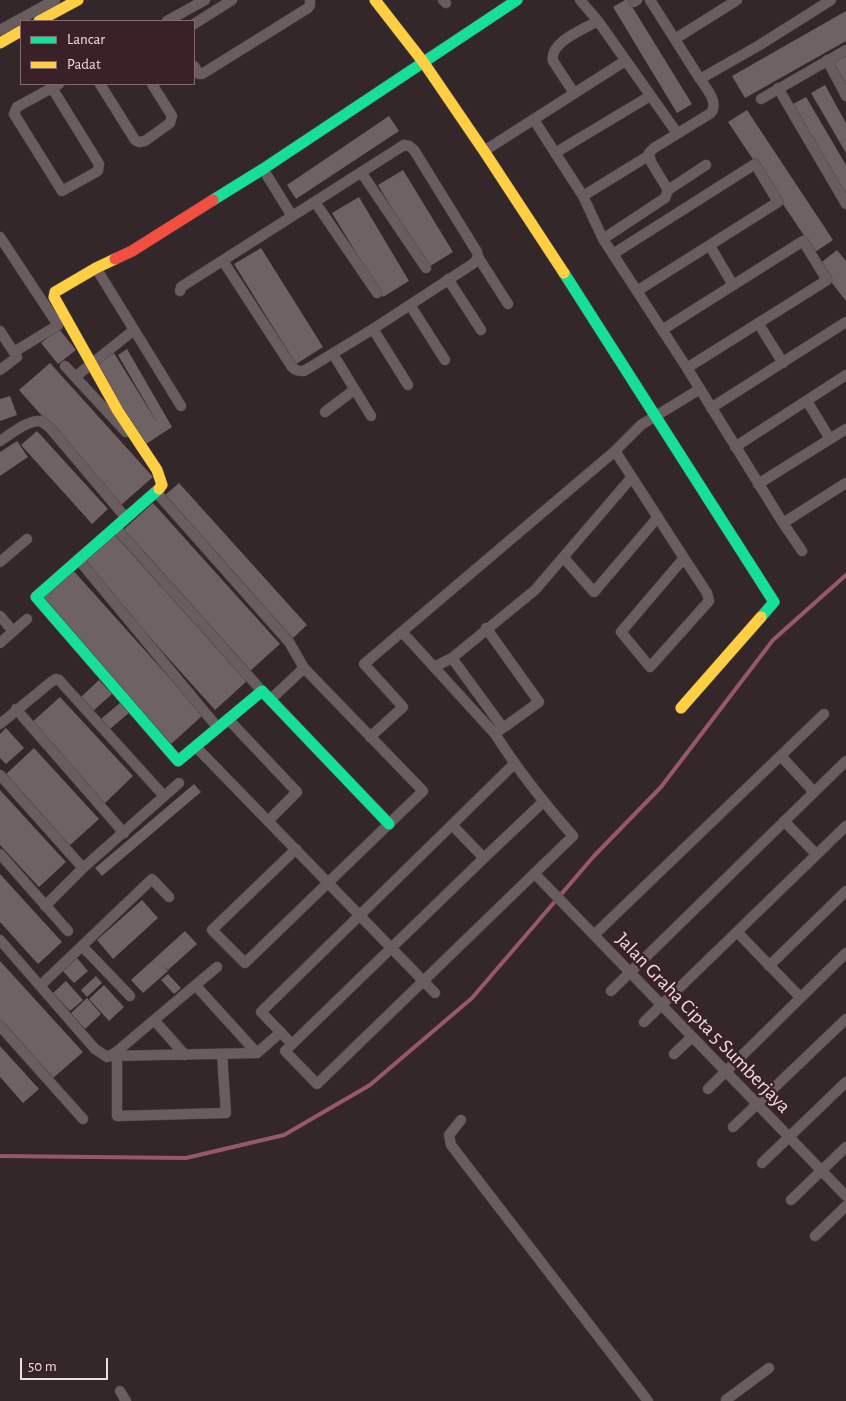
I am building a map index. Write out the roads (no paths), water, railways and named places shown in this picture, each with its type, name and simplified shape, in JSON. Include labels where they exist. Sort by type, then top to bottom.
[{"type":"street","points":[[42,11],[56,0]]},
{"type":"street","points":[[22,20],[42,11],[78,0]]},
{"type":"street","points":[[170,20],[205,0]]},
{"type":"street","points":[[195,23],[232,0]]},
{"type":"street","points":[[195,68],[199,74],[202,74],[308,8],[310,0]]},
{"type":"street","points":[[375,0],[424,63],[484,151],[774,602],[681,708]]},
{"type":"street","points":[[262,691],[178,761],[36,597],[162,485],[161,478],[91,364],[54,297],[55,292],[96,268],[132,251],[263,169],[517,0]]},
{"type":"street","points":[[580,0],[598,21],[677,133]]},
{"type":"street","points":[[583,196],[648,156],[651,150],[714,109],[712,98],[650,0]]},
{"type":"street","points":[[675,39],[737,0]]},
{"type":"street","points":[[700,79],[758,46],[831,0]]},
{"type":"street","points":[[0,30],[20,21]]},
{"type":"street","points":[[574,93],[553,61],[552,55],[561,42],[598,21]]},
{"type":"street","points":[[0,43],[20,33]]},
{"type":"street","points":[[761,99],[846,50]]},
{"type":"street","points":[[827,60],[846,96]]},
{"type":"street","points":[[484,151],[625,61]]},
{"type":"street","points":[[101,85],[135,140],[139,142],[145,141],[170,123],[172,119],[153,85]]},
{"type":"street","points":[[55,86],[99,168],[98,171],[62,191],[14,114],[14,110],[17,107],[55,86]]},
{"type":"street","points":[[778,88],[846,204]]},
{"type":"street","points":[[555,153],[650,96]]},
{"type":"street","points":[[534,120],[583,196],[603,239],[802,551]]},
{"type":"street","points":[[180,291],[181,288],[404,145],[414,150],[424,165],[508,304]]},
{"type":"street","points":[[648,156],[668,190]]},
{"type":"street","points":[[613,254],[755,164],[778,202],[637,291]]},
{"type":"street","points":[[603,239],[665,198],[668,190],[706,165]]},
{"type":"street","points":[[263,169],[292,216]]},
{"type":"street","points":[[361,172],[426,268]]},
{"type":"street","points":[[315,202],[377,293]]},
{"type":"street","points":[[0,237],[58,325],[14,352]]},
{"type":"street","points":[[662,330],[804,241],[827,280],[687,368]]},
{"type":"street","points":[[710,246],[733,285]]},
{"type":"street","points":[[223,261],[295,370],[304,371],[410,305],[474,263],[478,257]]},
{"type":"street","points":[[96,268],[181,406]]},
{"type":"street","points":[[448,279],[481,330]]},
{"type":"street","points":[[410,305],[444,360]]},
{"type":"street","points":[[711,408],[846,322]]},
{"type":"street","points":[[758,323],[782,363]]},
{"type":"street","points":[[373,329],[408,385]]},
{"type":"street","points":[[76,377],[134,330]]},
{"type":"street","points":[[0,331],[17,357],[0,370]]},
{"type":"street","points":[[332,354],[370,416]]},
{"type":"street","points":[[65,366],[142,449]]},
{"type":"street","points":[[735,447],[846,375]]},
{"type":"street","points":[[370,737],[403,707],[364,664],[403,633],[614,451],[641,425],[656,418],[700,389]]},
{"type":"street","points":[[324,412],[354,390]]},
{"type":"street","points":[[807,400],[830,439]]},
{"type":"street","points":[[0,441],[17,430],[37,421],[44,423],[126,518]]},
{"type":"street","points":[[758,484],[846,429]]},
{"type":"street","points":[[0,434],[17,430]]},
{"type":"street","points":[[614,451],[707,593],[709,601],[650,667],[621,632],[684,558]]},
{"type":"street","points":[[434,668],[452,658],[486,628],[535,590],[632,477]]},
{"type":"street","points":[[783,523],[846,483]]},
{"type":"street","points":[[156,492],[289,642],[304,668],[423,791],[245,963],[212,930],[296,849]]},
{"type":"street","points":[[563,557],[594,592],[658,517]]},
{"type":"street","points":[[115,527],[270,700],[389,824]]},
{"type":"street","points":[[0,562],[27,539]]},
{"type":"street","points":[[78,559],[218,728]]},
{"type":"street","points":[[0,616],[13,631]]},
{"type":"street","points":[[0,643],[27,619]]},
{"type":"street","points":[[486,628],[539,702],[499,731]]},
{"type":"street","points":[[403,633],[434,668],[499,731]]},
{"type":"street","points":[[452,658],[499,731],[514,764],[543,802],[573,836],[317,1084],[285,1051],[543,802]]},
{"type":"street","points":[[270,700],[304,668]]},
{"type":"street","points":[[0,724],[51,682],[56,679],[62,681],[164,796]]},
{"type":"street","points":[[16,709],[124,832]]},
{"type":"street","points":[[594,935],[824,714]]},
{"type":"street","points":[[228,719],[297,792],[268,821]]},
{"type":"street","points":[[196,746],[436,992]]},
{"type":"street","points":[[780,756],[814,792]]},
{"type":"street","points":[[611,991],[846,761]]},
{"type":"street","points":[[292,1044],[261,1012],[514,764]]},
{"type":"street","points":[[0,775],[84,868]]},
{"type":"street","points":[[45,906],[84,868],[179,783]]},
{"type":"street","points":[[784,821],[816,854]]},
{"type":"street","points":[[452,825],[484,858]]},
{"type":"street","points":[[644,1022],[846,826]]},
{"type":"street","points":[[0,854],[68,931]]},
{"type":"street","name":"Jalan Graha Cipta 5 Sumberjaya","points":[[535,874],[846,1196]]},
{"type":"street","points":[[41,985],[152,879],[169,897]]},
{"type":"street","points":[[769,966],[846,891]]},
{"type":"street","points":[[737,932],[800,997]]},
{"type":"street","points":[[0,940],[96,1049],[107,1057],[256,1053],[281,1032]]},
{"type":"street","points":[[82,946],[130,996]]},
{"type":"street","points":[[708,1088],[846,953]]},
{"type":"street","points":[[114,1056],[217,967]]},
{"type":"street","points":[[196,986],[256,1053]]},
{"type":"street","points":[[733,1128],[846,1019]]},
{"type":"street","points":[[154,1020],[185,1055]]},
{"type":"street","points":[[0,1026],[83,1119]]},
{"type":"street","points":[[674,1054],[692,1037]]},
{"type":"street","points":[[114,1056],[117,1116],[226,1113],[222,1054]]},
{"type":"street","points":[[762,1163],[846,1082]]},
{"type":"street","points":[[461,1120],[449,1135],[451,1145],[648,1401]]},
{"type":"street","points":[[791,1200],[846,1148]]},
{"type":"street","points":[[815,1236],[846,1206]]},
{"type":"street","points":[[727,1401],[769,1368]]},
{"type":"street","points":[[120,1391],[126,1401]]},
{"type":"waterway","points":[[0,1156],[186,1158],[284,1135],[370,1085],[472,998],[594,856],[661,787],[773,640],[846,575]]}]
